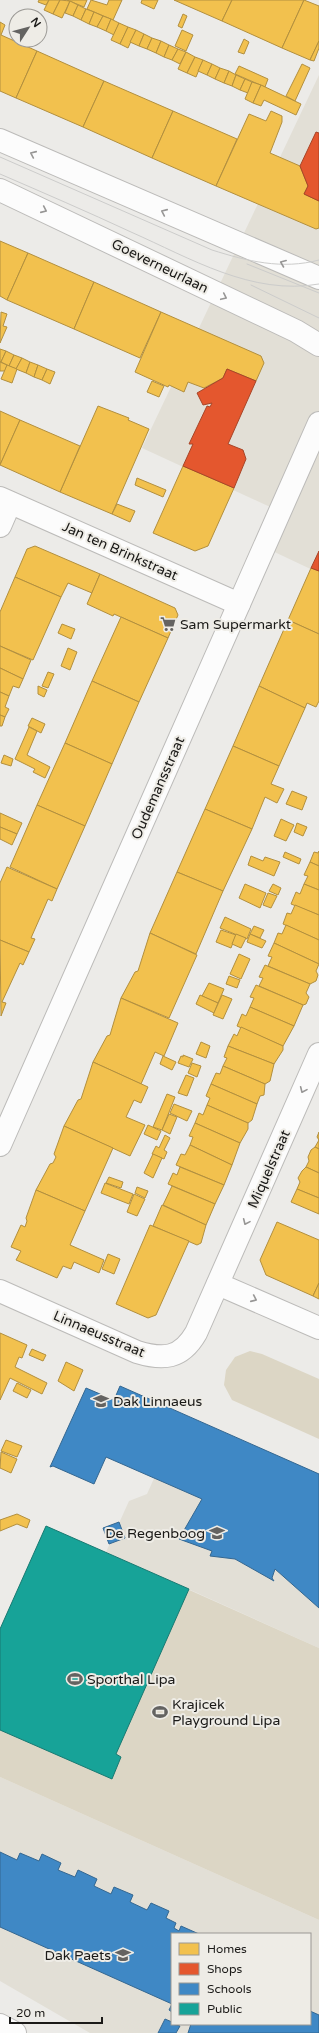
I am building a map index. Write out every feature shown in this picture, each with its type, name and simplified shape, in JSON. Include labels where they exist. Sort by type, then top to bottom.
[{"type":"street","points":[[0,140],[260,254],[319,278]]},
{"type":"street","name":"Goeverneurlaan","points":[[0,190],[296,331],[319,345]]},
{"type":"street","name":"Oudemansstraat","points":[[0,1145],[318,428]]},
{"type":"street","points":[[0,526],[5,500]]},
{"type":"street","name":"Jan ten Brinkstraat","points":[[5,500],[239,604]]},
{"type":"street","name":"Miquelstraat","points":[[218,1284],[319,1054]]},
{"type":"street","points":[[218,1284],[319,1328]]},
{"type":"street","name":"Linnaeusstraat","points":[[0,1291],[137,1352],[160,1357],[176,1354],[190,1343],[218,1284]]},
{"type":"street","points":[[0,2025],[14,2033]]},
{"type":"shaded area","points":[[319,75],[319,573],[266,548],[281,512],[142,448]]},
{"type":"shaded area","points":[[250,1351],[262,1354],[319,1379],[319,1439],[232,1400],[224,1385],[226,1370],[235,1357]]},
{"type":"shaded area","name":"De Regenboog","points":[[183,1414],[319,1474],[319,1648],[106,1552],[129,1501],[147,1494]]},
{"type":"shaded area","name":"Krajicek Playground Lipa","points":[[46,1526],[319,1648],[319,1920],[0,1777],[0,1629]]},
{"type":"shaded area","points":[[0,1777],[319,1920],[319,2033],[90,2033],[0,1981]]},
{"type":"building: Homes","points":[[39,0],[49,0],[46,5],[38,2]]},
{"type":"building: Homes","points":[[49,0],[60,0],[53,14],[48,12],[48,8],[45,8]]},
{"type":"building: Homes","points":[[60,0],[70,1],[62,18],[53,14]]},
{"type":"building: Homes","points":[[67,0],[87,0],[84,7]]},
{"type":"building: Homes","points":[[91,0],[107,5],[109,0],[122,0],[113,20],[87,9]]},
{"type":"building: Homes","points":[[142,0],[158,0],[154,9],[141,3]]},
{"type":"building: Homes","points":[[174,0],[232,0],[222,21]]},
{"type":"building: Homes","points":[[232,0],[304,0],[282,48],[222,21]]},
{"type":"building: Homes","points":[[304,0],[319,6],[319,41],[310,60],[282,48]]},
{"type":"building: Homes","points":[[70,1],[78,5],[73,16],[65,13]]},
{"type":"building: Homes","points":[[78,5],[86,9],[81,20],[73,16]]},
{"type":"building: Homes","points":[[86,9],[94,12],[89,24],[81,20]]},
{"type":"building: Homes","points":[[94,12],[103,16],[97,27],[89,24]]},
{"type":"building: Homes","points":[[183,14],[187,16],[182,28],[178,26]]},
{"type":"building: Homes","points":[[103,16],[111,19],[106,31],[97,27]]},
{"type":"building: Homes","points":[[111,19],[119,23],[114,35],[106,31]]},
{"type":"building: Homes","points":[[0,22],[5,25],[1,35],[8,38],[8,48],[30,48],[37,51],[16,98],[0,91]]},
{"type":"building: Homes","points":[[119,23],[128,27],[120,44],[111,40]]},
{"type":"building: Homes","points":[[128,27],[136,30],[128,48],[120,44]]},
{"type":"building: Homes","points":[[136,30],[144,34],[139,46],[130,42]]},
{"type":"building: Homes","points":[[182,30],[193,35],[186,51],[175,46]]},
{"type":"building: Homes","points":[[144,34],[152,38],[147,49],[139,46]]},
{"type":"building: Homes","points":[[152,38],[161,41],[156,53],[147,49]]},
{"type":"building: Homes","points":[[244,39],[249,42],[244,54],[238,52]]},
{"type":"building: Homes","points":[[161,41],[169,45],[164,57],[156,53]]},
{"type":"building: Homes","points":[[319,41],[319,48],[314,61],[310,60]]},
{"type":"building: Homes","points":[[169,45],[178,49],[172,60],[164,57]]},
{"type":"building: Homes","points":[[178,49],[186,52],[180,64],[172,60]]},
{"type":"building: Homes","points":[[37,51],[104,81],[83,127],[16,98]]},
{"type":"building: Homes","points":[[186,52],[195,57],[187,73],[178,69]]},
{"type":"building: Homes","points":[[195,57],[203,60],[196,77],[187,73]]},
{"type":"building: Homes","points":[[203,60],[212,64],[207,75],[198,71]]},
{"type":"building: Homes","points":[[212,64],[220,68],[215,79],[207,75]]},
{"type":"building: Homes","points":[[302,64],[310,68],[295,101],[286,96]]},
{"type":"building: Homes","points":[[239,66],[268,79],[265,87],[235,74]]},
{"type":"building: Homes","points":[[220,68],[229,71],[224,83],[215,79]]},
{"type":"building: Homes","points":[[229,71],[236,75],[232,86],[224,83]]},
{"type":"building: Homes","points":[[236,75],[245,79],[240,90],[232,86]]},
{"type":"building: Homes","points":[[245,79],[252,82],[248,93],[240,90]]},
{"type":"building: Homes","points":[[104,81],[173,111],[152,158],[83,127]]},
{"type":"building: Homes","points":[[252,82],[261,85],[253,103],[245,99]]},
{"type":"building: Homes","points":[[261,85],[301,104],[296,115],[264,100],[261,106],[253,103]]},
{"type":"building: Homes","points":[[173,111],[237,139],[216,186],[152,158]]},
{"type":"building: Homes","points":[[271,111],[282,116],[282,122],[270,153],[300,166],[308,186],[304,194],[319,201],[319,228],[316,229],[216,186],[249,114],[266,121]]},
{"type":"building: Homes","points":[[0,241],[28,253],[7,300],[0,296]]},
{"type":"building: Homes","points":[[28,253],[94,282],[74,329],[7,300]]},
{"type":"building: Homes","points":[[94,282],[161,312],[140,358],[74,329]]},
{"type":"building: Homes","points":[[1,312],[7,314],[3,326],[7,327],[0,343]]},
{"type":"building: Homes","points":[[161,312],[261,356],[264,363],[256,381],[227,369],[223,378],[204,388],[188,382],[184,392],[169,385],[168,387],[135,372]]},
{"type":"building: Homes","points":[[0,349],[6,351],[1,362],[0,362]]},
{"type":"building: Homes","points":[[6,351],[14,355],[9,366],[1,362]]},
{"type":"building: Homes","points":[[14,355],[22,358],[16,369],[9,366]]},
{"type":"building: Homes","points":[[22,358],[30,362],[26,373],[16,369]]},
{"type":"building: Homes","points":[[0,362],[7,365],[5,371],[0,371]]},
{"type":"building: Homes","points":[[30,362],[38,365],[34,377],[26,373]]},
{"type":"building: Homes","points":[[7,365],[17,369],[12,383],[1,379]]},
{"type":"building: Homes","points":[[38,365],[47,369],[42,380],[34,377]]},
{"type":"building: Homes","points":[[47,369],[55,372],[50,384],[42,380]]},
{"type":"building: Homes","points":[[152,381],[164,386],[159,397],[147,392]]},
{"type":"building: Homes","points":[[98,406],[129,418],[128,420],[149,429],[112,514],[60,492]]},
{"type":"building: Homes","points":[[0,411],[20,420],[0,465]]},
{"type":"building: Homes","points":[[20,420],[80,446],[60,492],[0,465]]},
{"type":"building: Homes","points":[[183,466],[234,488],[208,546],[195,551],[153,533]]},
{"type":"building: Homes","points":[[137,478],[166,490],[163,497],[135,485]]},
{"type":"building: Homes","points":[[117,504],[135,511],[130,522],[112,514]]},
{"type":"building: Homes","points":[[35,546],[100,574],[92,593],[68,583],[61,597],[15,577],[27,549]]},
{"type":"building: Homes","points":[[311,568],[319,571],[319,634],[288,620]]},
{"type":"building: Homes","points":[[100,574],[175,608],[178,615],[168,638],[114,614],[113,616],[87,604]]},
{"type":"building: Homes","points":[[15,577],[61,597],[33,660],[0,646],[0,612]]},
{"type":"building: Homes","points":[[121,617],[168,638],[139,702],[92,681]]},
{"type":"building: Homes","points":[[288,620],[319,634],[319,701],[316,707],[307,703],[305,708],[259,686]]},
{"type":"building: Homes","points":[[62,624],[75,629],[71,639],[58,633]]},
{"type":"building: Homes","points":[[0,646],[31,660],[23,679],[0,668]]},
{"type":"building: Homes","points":[[68,648],[77,652],[70,670],[61,666]]},
{"type":"building: Homes","points":[[0,668],[23,679],[19,688],[13,686],[9,696],[0,692]]},
{"type":"building: Homes","points":[[48,672],[54,674],[48,688],[42,686]]},
{"type":"building: Homes","points":[[92,681],[139,702],[112,764],[65,743]]},
{"type":"building: Homes","points":[[38,686],[47,690],[44,697],[38,694]]},
{"type":"building: Homes","points":[[259,686],[305,708],[279,766],[233,746]]},
{"type":"building: Homes","points":[[0,692],[9,696],[5,707],[9,709],[5,717],[0,715]]},
{"type":"building: Homes","points":[[0,715],[5,717],[2,726],[0,726]]},
{"type":"building: Homes","points":[[32,718],[45,724],[41,733],[28,726]]},
{"type":"building: Homes","points":[[29,727],[37,731],[27,755],[50,767],[45,778],[33,772],[35,769],[15,759]]},
{"type":"building: Homes","points":[[65,743],[112,764],[85,826],[37,805]]},
{"type":"building: Homes","points":[[233,746],[279,766],[271,784],[284,789],[277,803],[265,797],[252,829],[205,809]]},
{"type":"building: Homes","points":[[4,755],[13,759],[11,766],[1,763]]},
{"type":"building: Homes","points":[[292,791],[307,797],[302,810],[286,804]]},
{"type":"building: Homes","points":[[37,805],[85,826],[57,889],[10,867]]},
{"type":"building: Homes","points":[[205,809],[252,829],[223,891],[177,872]]},
{"type":"building: Homes","points":[[0,813],[22,823],[17,834],[0,827]]},
{"type":"building: Homes","points":[[281,819],[294,825],[286,841],[274,836]]},
{"type":"building: Homes","points":[[297,823],[307,827],[303,836],[294,832]]},
{"type":"building: Homes","points":[[0,827],[17,834],[12,845],[0,839]]},
{"type":"building: Homes","points":[[319,851],[319,866],[310,862],[314,852],[318,853]]},
{"type":"building: Homes","points":[[285,852],[301,859],[299,864],[283,857]]},
{"type":"building: Homes","points":[[251,856],[263,861],[265,857],[280,862],[274,876],[248,865]]},
{"type":"building: Homes","points":[[310,862],[319,866],[319,890],[304,884],[308,876],[304,875]]},
{"type":"building: Homes","points":[[7,867],[57,889],[52,901],[48,899],[31,938],[35,939],[29,952],[0,940],[0,883]]},
{"type":"building: Homes","points":[[177,872],[223,891],[196,954],[150,933]]},
{"type":"building: Homes","points":[[245,884],[266,893],[260,908],[239,898]]},
{"type":"building: Homes","points":[[273,884],[281,888],[278,895],[269,891]]},
{"type":"building: Homes","points":[[304,884],[319,890],[319,915],[291,904],[296,892],[300,894]]},
{"type":"building: Homes","points":[[268,893],[277,896],[271,908],[263,905]]},
{"type":"building: Homes","points":[[295,905],[319,915],[319,940],[283,924],[287,913],[291,914]]},
{"type":"building: Homes","points":[[225,917],[251,929],[247,939],[220,928]]},
{"type":"building: Homes","points":[[286,925],[319,940],[319,964],[274,943],[278,933],[282,934]]},
{"type":"building: Homes","points":[[254,926],[264,930],[260,938],[250,934]]},
{"type":"building: Homes","points":[[221,930],[236,935],[231,948],[216,942]]},
{"type":"building: Homes","points":[[150,933],[197,955],[169,1018],[121,998],[135,972],[138,971]]},
{"type":"building: Homes","points":[[236,934],[246,938],[241,948],[232,944]]},
{"type":"building: Homes","points":[[250,934],[266,941],[262,948],[247,942]]},
{"type":"building: Homes","points":[[0,940],[29,952],[23,965],[20,963],[2,1002],[6,1003],[1,1016]]},
{"type":"building: Homes","points":[[274,943],[319,964],[316,971],[318,975],[316,981],[310,984],[268,966],[272,957],[268,956]]},
{"type":"building: Homes","points":[[239,954],[250,959],[241,979],[230,974]]},
{"type":"building: Homes","points":[[265,965],[310,984],[306,993],[309,997],[306,1004],[303,1005],[259,986],[263,978],[259,977]]},
{"type":"building: Homes","points":[[229,976],[240,980],[237,988],[226,984]]},
{"type":"building: Homes","points":[[209,983],[224,989],[218,1003],[202,996]]},
{"type":"building: Homes","points":[[256,985],[303,1005],[294,1026],[250,1007],[254,998],[250,997]]},
{"type":"building: Homes","points":[[200,995],[218,1003],[214,1013],[196,1004]]},
{"type":"building: Homes","points":[[222,995],[232,999],[223,1019],[213,1015]]},
{"type":"building: Homes","points":[[121,998],[178,1023],[164,1056],[155,1052],[141,1084],[93,1062],[107,1036],[110,1035]]},
{"type":"building: Homes","points":[[250,1007],[294,1026],[283,1046],[237,1026],[242,1014],[246,1016]]},
{"type":"building: Homes","points":[[241,1027],[283,1046],[283,1050],[274,1064],[228,1046],[234,1034],[237,1036]]},
{"type":"building: Homes","points":[[201,1042],[210,1046],[206,1058],[196,1054]]},
{"type":"building: Homes","points":[[228,1046],[274,1064],[270,1081],[265,1084],[223,1066],[227,1058],[224,1057]]},
{"type":"building: Homes","points":[[183,1055],[193,1059],[189,1067],[178,1063]]},
{"type":"building: Homes","points":[[163,1056],[176,1062],[172,1070],[160,1064]]},
{"type":"building: Homes","points":[[93,1062],[148,1087],[141,1103],[134,1100],[126,1117],[145,1125],[130,1156],[64,1126],[78,1100],[81,1099]]},
{"type":"building: Homes","points":[[192,1063],[201,1066],[197,1077],[188,1073]]},
{"type":"building: Homes","points":[[223,1066],[265,1084],[264,1095],[260,1096],[257,1104],[211,1084],[216,1073],[220,1074]]},
{"type":"building: Homes","points":[[186,1075],[194,1078],[187,1096],[178,1093]]},
{"type":"building: Homes","points":[[211,1084],[257,1104],[252,1120],[248,1123],[207,1105],[210,1098],[206,1096]]},
{"type":"building: Homes","points":[[167,1094],[175,1097],[162,1130],[153,1127]]},
{"type":"building: Homes","points":[[174,1104],[192,1111],[187,1121],[170,1113]]},
{"type":"building: Homes","points":[[207,1105],[248,1123],[248,1129],[240,1143],[195,1123],[199,1113],[203,1115]]},
{"type":"building: Homes","points":[[169,1114],[177,1117],[170,1134],[162,1130]]},
{"type":"building: Homes","points":[[195,1123],[240,1143],[232,1165],[190,1145],[193,1137],[189,1136]]},
{"type":"building: Homes","points":[[148,1125],[161,1131],[157,1140],[144,1134]]},
{"type":"building: Homes","points":[[64,1126],[113,1148],[85,1211],[36,1190],[50,1164],[53,1163],[56,1157],[54,1154]]},
{"type":"building: Homes","points":[[165,1135],[170,1138],[164,1150],[167,1152],[164,1159],[152,1154],[156,1146],[159,1148]]},
{"type":"building: Homes","points":[[319,1140],[319,1149],[315,1147]]},
{"type":"building: Homes","points":[[190,1145],[232,1165],[224,1185],[176,1165],[181,1154],[185,1155]]},
{"type":"building: Homes","points":[[315,1147],[319,1149],[319,1173],[306,1167],[311,1150]]},
{"type":"building: Homes","points":[[153,1154],[162,1158],[153,1178],[144,1173]]},
{"type":"building: Homes","points":[[180,1167],[224,1185],[215,1204],[168,1184],[173,1173],[177,1175]]},
{"type":"building: Homes","points":[[306,1167],[319,1173],[319,1198],[297,1189],[300,1182],[298,1178]]},
{"type":"building: Homes","points":[[109,1177],[123,1182],[121,1188],[106,1183]]},
{"type":"building: Homes","points":[[105,1183],[133,1194],[129,1204],[101,1193]]},
{"type":"building: Homes","points":[[172,1186],[215,1204],[206,1225],[163,1205]]},
{"type":"building: Homes","points":[[137,1187],[148,1191],[145,1198],[135,1193]]},
{"type":"building: Homes","points":[[297,1189],[319,1198],[319,1214],[291,1202]]},
{"type":"building: Homes","points":[[36,1190],[85,1211],[70,1245],[104,1260],[99,1273],[74,1262],[71,1269],[63,1266],[57,1278],[16,1260],[21,1251],[11,1247],[21,1225],[25,1227],[27,1221],[26,1218]]},
{"type":"building: Homes","points":[[134,1194],[145,1199],[137,1216],[127,1212]]},
{"type":"building: Homes","points":[[162,1205],[206,1225],[201,1243],[197,1245],[153,1226]]},
{"type":"building: Homes","points":[[277,1222],[319,1240],[319,1283],[313,1296],[266,1275],[260,1260]]},
{"type":"building: Homes","points":[[150,1225],[189,1241],[156,1315],[148,1318],[116,1304]]},
{"type":"building: Homes","points":[[108,1254],[120,1259],[114,1274],[102,1269]]},
{"type":"building: Homes","points":[[319,1283],[319,1299],[313,1296]]},
{"type":"building: Homes","points":[[0,1333],[27,1345],[22,1358],[19,1357],[15,1367],[47,1383],[42,1394],[10,1378],[0,1400]]},
{"type":"building: Homes","points":[[32,1349],[46,1355],[43,1361],[29,1355]]},
{"type":"building: Homes","points":[[66,1362],[83,1370],[74,1391],[58,1381]]},
{"type":"building: Homes","points":[[17,1383],[31,1390],[27,1398],[13,1391]]},
{"type":"building: Homes","points":[[6,1440],[22,1446],[17,1457],[1,1451]]},
{"type":"building: Homes","points":[[1,1452],[17,1459],[11,1473],[0,1468]]},
{"type":"building: Homes","points":[[17,1514],[30,1520],[27,1528],[17,1524],[0,1531],[0,1520]]},
{"type":"building: Shops","points":[[316,132],[319,133],[319,201],[304,194],[308,186],[300,166]]},
{"type":"building: Shops","points":[[227,369],[256,381],[228,444],[243,450],[246,459],[234,488],[183,466],[193,444],[189,444],[207,406],[210,407],[212,403],[203,405],[197,393],[223,378]]},
{"type":"building: Shops","points":[[319,551],[319,571],[311,568]]},
{"type":"building: Schools","points":[[120,1386],[319,1474],[319,1608],[275,1569],[272,1578],[274,1581],[235,1559],[210,1556],[212,1551],[179,1539],[202,1499],[106,1457],[94,1484],[53,1466],[50,1467],[86,1388],[114,1400]]},
{"type":"building: Schools","points":[[119,1522],[125,1538],[109,1544],[103,1528]]},
{"type":"building: Schools","points":[[0,1852],[17,1860],[20,1853],[39,1861],[42,1854],[61,1863],[58,1870],[75,1877],[78,1870],[97,1879],[94,1886],[111,1894],[114,1887],[133,1895],[130,1902],[147,1910],[151,1903],[169,1911],[166,1918],[176,1923],[174,1928],[179,1931],[181,1926],[197,1933],[171,1933],[171,2004],[0,1927]]},
{"type":"building: Schools","points":[[311,2011],[319,2015],[319,2033],[188,2033],[191,2025],[311,2025]]},
{"type":"building: Schools","points":[[165,2019],[171,2022],[171,2025],[180,2026],[176,2033],[158,2033]]},
{"type":"building: Public","name":"Sporthal Lipa","points":[[46,1526],[189,1589],[116,1754],[121,1757],[112,1779],[0,1730],[0,1629]]},
{"type":"tram line","points":[[0,157],[212,250],[238,258],[265,263],[292,264],[319,260]]},
{"type":"tram line","points":[[0,174],[222,272],[246,280],[270,285],[294,286],[319,284]]},
{"type":"tram line","points":[[247,264],[319,293]]},
{"type":"tram line","points":[[251,285],[319,318]]},
{"type":"place","name":"Sam Supermarkt","points":[[168,624]]},
{"type":"place","name":"Dak Linnaeus","points":[[101,1401]]},
{"type":"place","name":"De Regenboog","points":[[217,1533]]},
{"type":"place","name":"Sporthal Lipa","points":[[75,1679]]},
{"type":"place","name":"Krajicek Playground Lipa","points":[[160,1712]]},
{"type":"place","name":"Dak Paets","points":[[123,1955]]}]
